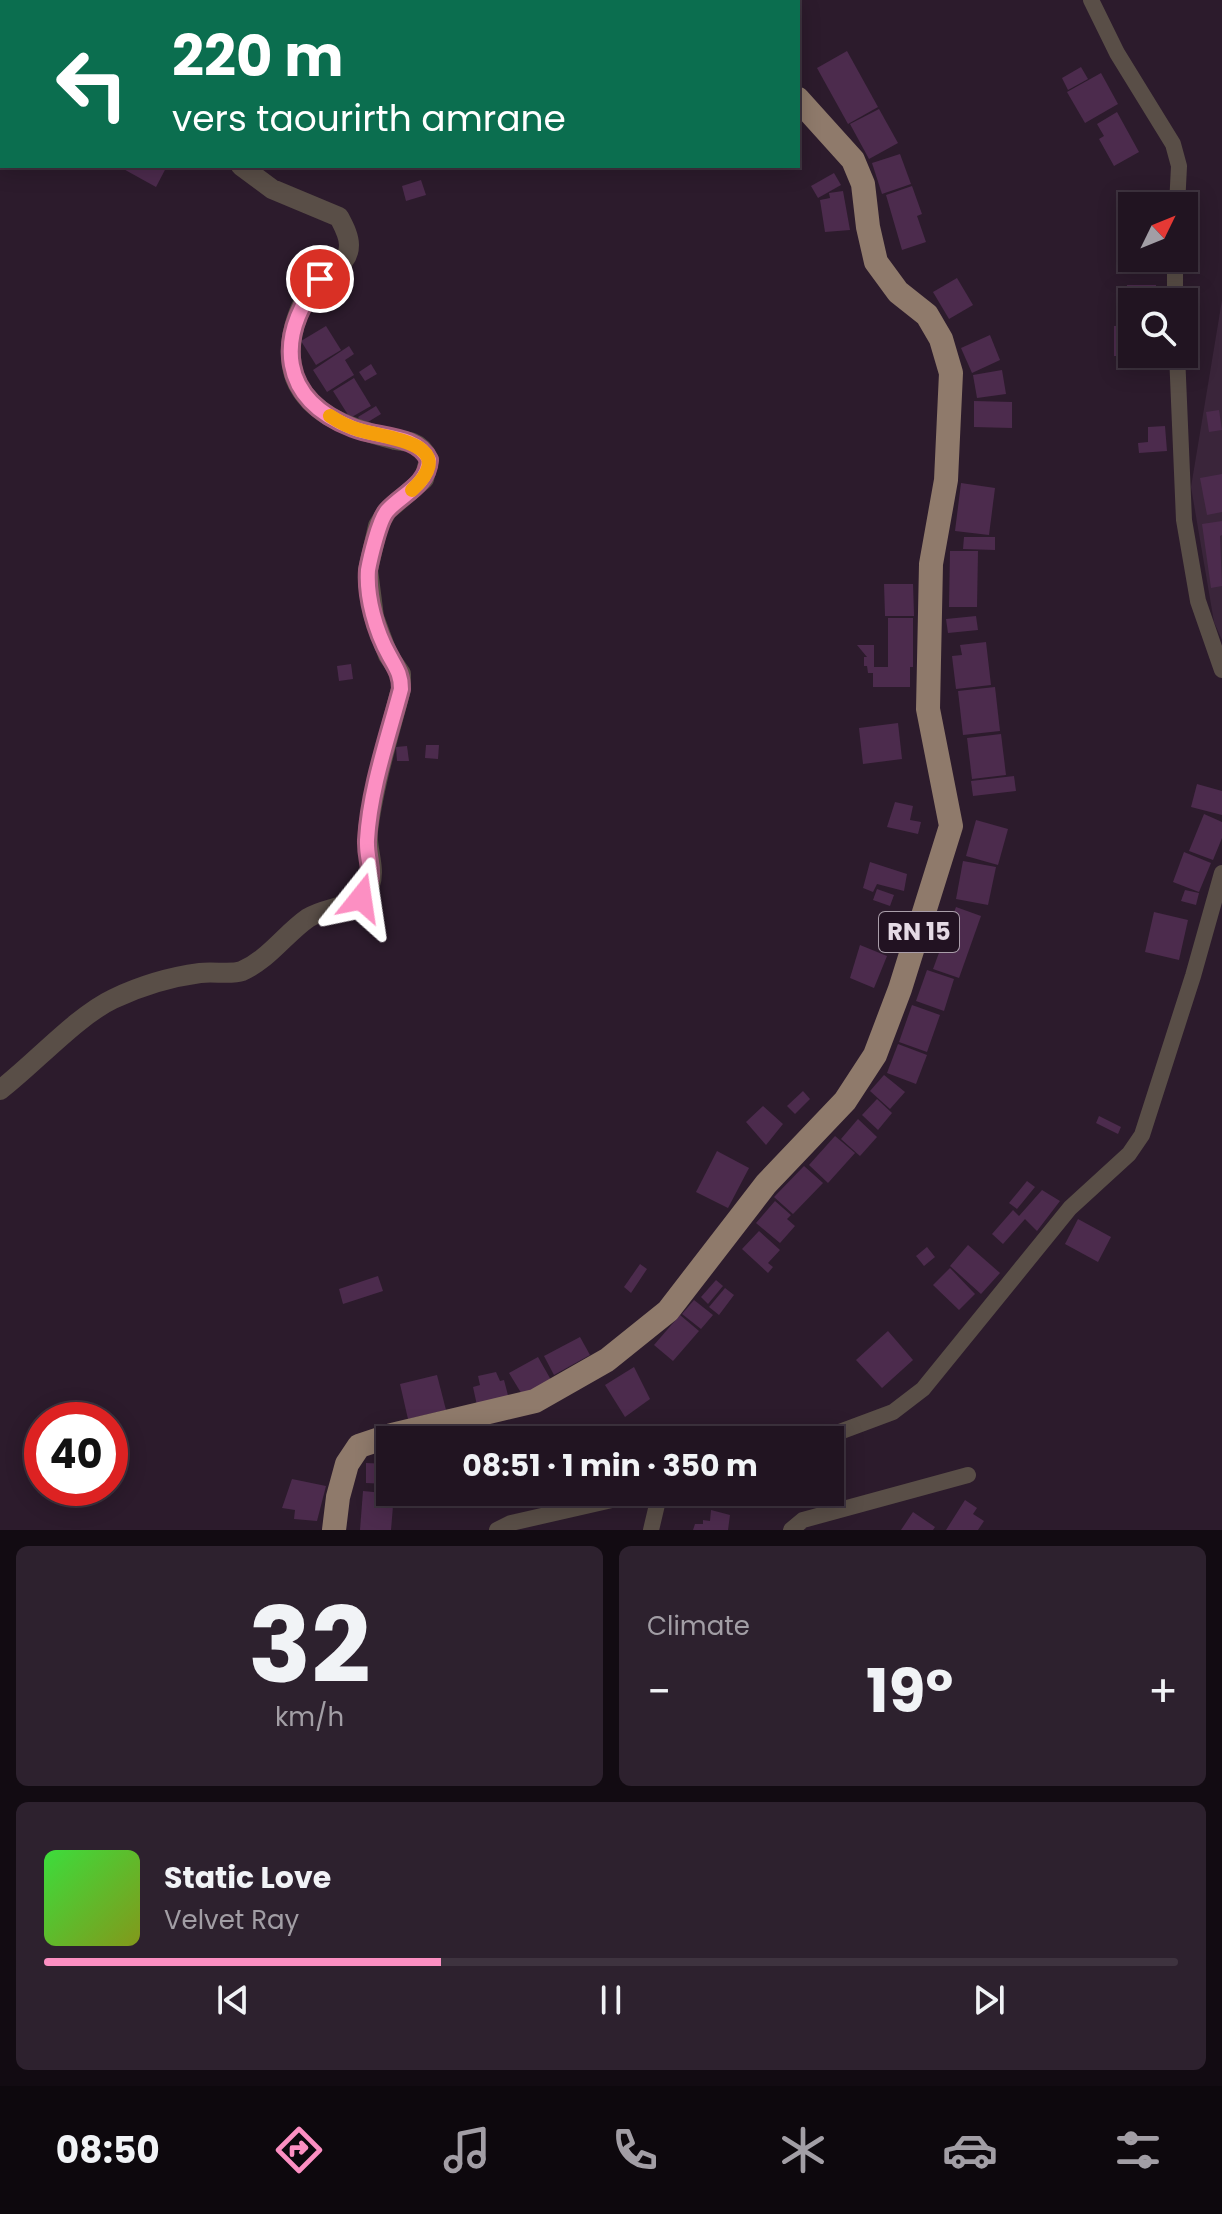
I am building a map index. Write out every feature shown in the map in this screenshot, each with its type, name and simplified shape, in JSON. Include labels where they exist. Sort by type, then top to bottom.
[{"type":"main road","name":"RN 15","points":[[334,1530],[338,1497],[347,1464],[359,1446],[392,1435],[535,1401],[607,1360],[668,1311],[766,1184],[845,1101],[875,1055],[914,945],[951,826],[928,709],[931,564],[946,480],[951,373],[941,339],[927,315],[898,292],[876,262],[863,184],[853,160],[800,101]]},
{"type":"street","points":[[1091,0],[1117,53],[1173,144],[1179,166],[1178,192]]},
{"type":"street","points":[[0,1090],[110,1000],[173,978],[216,971],[239,972],[272,951],[305,921],[319,912],[361,898],[370,885],[371,864],[367,844],[370,815],[401,689],[401,674],[388,655],[374,617],[368,570],[378,526],[387,511],[424,479],[429,460],[414,443],[355,429],[337,421],[303,393],[289,355],[292,334],[310,292],[320,279],[343,262],[349,247],[346,232],[339,217],[272,189],[244,168]]},
{"type":"street","points":[[1178,368],[1184,520],[1198,601],[1222,670]]},
{"type":"street","points":[[844,1430],[893,1412],[923,1389],[1070,1208],[1129,1154],[1142,1135],[1222,873]]},
{"type":"street","points":[[791,1530],[803,1520],[968,1475]]},
{"type":"street","points":[[497,1530],[511,1523],[586,1506]]},
{"type":"street","points":[[651,1530],[657,1506]]},
{"type":"shaded area","points":[[1222,300],[1222,640],[1214,622],[1191,487]]},
{"type":"building","points":[[847,51],[878,107],[848,124],[817,68]]},
{"type":"building","points":[[1081,67],[1088,79],[1068,90],[1062,78]]},
{"type":"building","points":[[1101,73],[1118,104],[1085,123],[1067,92]]},
{"type":"building","points":[[879,109],[898,143],[869,159],[850,124]]},
{"type":"building","points":[[1117,112],[1139,152],[1114,166],[1099,139],[1104,136],[1097,124]]},
{"type":"building","points":[[900,154],[911,184],[882,194],[872,163]]},
{"type":"building","points":[[122,168],[166,168],[156,187]]},
{"type":"building","points":[[834,173],[841,185],[818,198],[811,186]]},
{"type":"building","points":[[421,180],[426,195],[406,201],[402,186]]},
{"type":"building","points":[[912,186],[922,214],[917,216],[926,242],[902,250],[886,195]]},
{"type":"building","points":[[843,191],[850,230],[825,232],[820,200],[830,198],[829,193]]},
{"type":"building","points":[[957,278],[973,305],[949,319],[933,292]]},
{"type":"building","points":[[1127,285],[1156,285],[1156,288],[1127,288]]},
{"type":"building","points":[[326,326],[341,350],[316,365],[301,341]]},
{"type":"building","points":[[1114,326],[1118,326],[1118,356],[1114,356]]},
{"type":"building","points":[[990,335],[1000,360],[972,373],[961,348]]},
{"type":"building","points":[[349,346],[354,354],[345,360],[354,375],[327,392],[313,370]]},
{"type":"building","points":[[371,364],[377,374],[365,381],[359,372]]},
{"type":"building","points":[[1002,370],[1006,394],[977,398],[973,375]]},
{"type":"building","points":[[354,378],[371,406],[350,418],[333,391]]},
{"type":"building","points":[[974,401],[1012,402],[1012,428],[974,427]]},
{"type":"building","points":[[376,406],[381,414],[363,425],[358,417]]},
{"type":"building","points":[[1219,410],[1222,430],[1209,432],[1206,412]]},
{"type":"building","points":[[1165,426],[1167,451],[1139,453],[1138,443],[1148,442],[1148,427]]},
{"type":"building","points":[[1222,474],[1222,512],[1207,515],[1200,478]]},
{"type":"building","points":[[961,483],[995,488],[989,535],[955,531]]},
{"type":"building","points":[[1222,521],[1222,586],[1211,588],[1202,524]]},
{"type":"building","points":[[964,537],[995,537],[995,550],[963,549]]},
{"type":"building","points":[[950,551],[978,551],[977,607],[949,607]]},
{"type":"building","points":[[884,584],[913,584],[914,616],[885,616]]},
{"type":"building","points":[[976,616],[978,630],[948,633],[946,619]]},
{"type":"building","points":[[888,618],[913,618],[910,687],[873,687],[873,673],[868,673],[867,666],[864,666],[864,657],[867,657],[857,645],[874,645],[874,667],[888,667]]},
{"type":"building","points":[[986,642],[991,685],[956,689],[952,656],[962,655],[960,645]]},
{"type":"building","points":[[351,664],[353,679],[339,681],[337,666]]},
{"type":"building","points":[[995,687],[1000,731],[963,735],[958,691]]},
{"type":"building","points":[[898,723],[902,759],[863,764],[859,728]]},
{"type":"building","points":[[1001,734],[1006,775],[972,779],[967,738]]},
{"type":"building","points":[[426,745],[439,745],[438,759],[425,758]]},
{"type":"building","points":[[407,746],[409,761],[397,761],[396,747]]},
{"type":"building","points":[[1014,776],[1016,791],[973,796],[971,781]]},
{"type":"building","points":[[1197,784],[1222,791],[1222,815],[1191,807]]},
{"type":"building","points":[[895,802],[913,806],[910,820],[921,822],[918,834],[887,827]]},
{"type":"building","points":[[1204,814],[1222,822],[1222,838],[1213,860],[1189,851]]},
{"type":"building","points":[[976,820],[1008,829],[998,865],[966,856]]},
{"type":"building","points":[[1184,852],[1211,863],[1199,892],[1173,882]]},
{"type":"building","points":[[963,861],[996,867],[988,905],[956,899]]},
{"type":"building","points":[[870,862],[907,874],[904,891],[877,884],[873,892],[863,888]]},
{"type":"building","points":[[877,889],[894,895],[890,906],[873,900]]},
{"type":"building","points":[[1185,890],[1199,893],[1196,905],[1181,901]]},
{"type":"building","points":[[956,907],[981,916],[959,978],[933,969]]},
{"type":"building","points":[[1154,912],[1188,920],[1179,960],[1145,952]]},
{"type":"building","points":[[860,945],[887,956],[874,988],[850,978]]},
{"type":"building","points":[[927,970],[954,979],[944,1011],[916,1001]]},
{"type":"building","points":[[912,1005],[940,1015],[927,1052],[899,1042]]},
{"type":"building","points":[[898,1044],[927,1055],[916,1084],[887,1073]]},
{"type":"building","points":[[884,1075],[905,1092],[890,1109],[870,1091]]},
{"type":"building","points":[[803,1091],[810,1099],[795,1114],[787,1106]]},
{"type":"building","points":[[877,1099],[892,1113],[878,1130],[862,1115]]},
{"type":"building","points":[[763,1106],[783,1124],[766,1145],[746,1122]]},
{"type":"building","points":[[1099,1116],[1121,1127],[1118,1134],[1096,1123]]},
{"type":"building","points":[[858,1119],[877,1137],[860,1156],[841,1139]]},
{"type":"building","points":[[835,1136],[855,1153],[828,1183],[809,1165]]},
{"type":"building","points":[[717,1151],[749,1168],[728,1208],[696,1192]]},
{"type":"building","points":[[804,1166],[823,1183],[793,1214],[774,1197]]},
{"type":"building","points":[[1027,1181],[1035,1187],[1017,1209],[1009,1203]]},
{"type":"building","points":[[1042,1190],[1060,1201],[1037,1231],[1025,1219],[1003,1244],[992,1234],[1013,1210],[1019,1216]]},
{"type":"building","points":[[775,1201],[791,1215],[787,1219],[795,1226],[780,1243],[756,1223]]},
{"type":"building","points":[[1078,1219],[1111,1237],[1098,1262],[1065,1244]]},
{"type":"building","points":[[759,1231],[780,1250],[768,1263],[773,1267],[768,1273],[742,1249]]},
{"type":"building","points":[[968,1245],[1000,1273],[981,1294],[950,1266]]},
{"type":"building","points":[[927,1247],[935,1257],[924,1266],[916,1256]]},
{"type":"building","points":[[640,1264],[647,1269],[631,1293],[624,1287]]},
{"type":"building","points":[[950,1268],[975,1294],[959,1310],[933,1285]]},
{"type":"building","points":[[378,1276],[383,1291],[343,1304],[339,1289]]},
{"type":"building","points":[[716,1280],[723,1286],[708,1304],[701,1297]]},
{"type":"building","points":[[725,1288],[734,1295],[719,1315],[709,1307]]},
{"type":"building","points":[[694,1300],[713,1315],[701,1329],[682,1314]]},
{"type":"building","points":[[680,1315],[699,1331],[673,1361],[654,1345]]},
{"type":"building","points":[[888,1331],[913,1360],[882,1388],[856,1360]]},
{"type":"building","points":[[580,1337],[590,1355],[554,1375],[544,1356]]},
{"type":"building","points":[[538,1357],[551,1380],[523,1396],[509,1373]]},
{"type":"building","points":[[634,1367],[650,1399],[625,1417],[605,1385]]},
{"type":"building","points":[[496,1372],[500,1381],[504,1380],[510,1403],[478,1410],[473,1387],[480,1385],[478,1376]]},
{"type":"building","points":[[437,1375],[446,1410],[408,1419],[400,1384]]},
{"type":"building","points":[[366,1463],[376,1463],[376,1483],[366,1483]]},
{"type":"building","points":[[292,1479],[326,1486],[317,1521],[294,1519],[295,1510],[282,1508]]},
{"type":"building","points":[[363,1491],[376,1492],[376,1506],[393,1506],[391,1530],[360,1530]]},
{"type":"building","points":[[965,1500],[977,1508],[973,1514],[984,1521],[978,1530],[946,1530]]},
{"type":"building","points":[[711,1510],[730,1515],[728,1530],[693,1530],[695,1524],[710,1521]]},
{"type":"building","points":[[913,1512],[935,1527],[933,1530],[901,1530]]},
{"type":"slow traffic","points":[[330,416],[355,429],[414,443],[425,452],[429,469],[424,479],[412,490]]},
{"type":"route","points":[[320,279],[310,292],[292,334],[289,355],[303,393],[337,421],[355,429],[414,443],[429,460],[424,479],[387,511],[378,526],[368,570],[374,617],[388,655],[401,674],[401,689],[370,815],[367,844],[371,864],[370,885],[361,898]]}]
